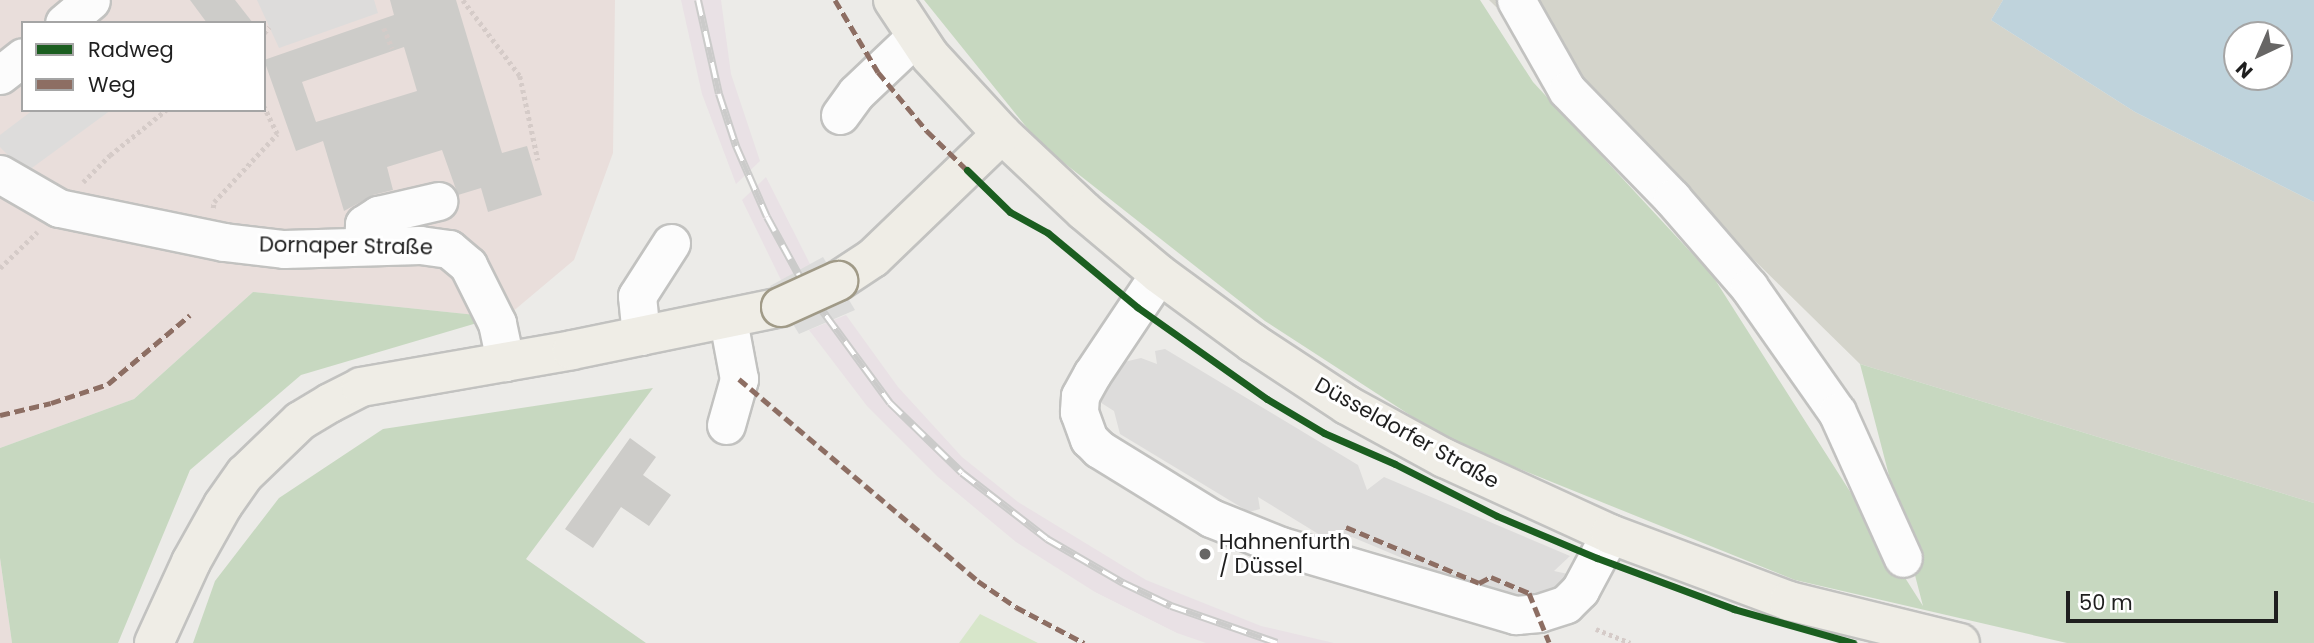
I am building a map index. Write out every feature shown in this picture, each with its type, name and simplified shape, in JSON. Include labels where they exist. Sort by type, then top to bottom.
[{"type":"main road","name":"Düsseldorfer Straße","points":[[893,0],[915,37],[1002,134],[1084,211],[1159,274],[1253,343],[1347,405],[1444,458],[1610,534],[1789,601],[1960,643]]},
{"type":"main road","points":[[154,643],[191,562],[223,505],[245,474],[300,422],[361,387],[728,320],[781,307],[838,281],[873,258],[1002,134]]},
{"type":"lane","points":[[66,21],[90,0]]},
{"type":"lane","points":[[1516,0],[1567,90],[1672,198],[1749,287],[1837,412],[1903,558]]},
{"type":"lane","points":[[840,116],[856,93],[915,37]]},
{"type":"lane","points":[[0,75],[21,59]]},
{"type":"lane","name":"Dornaper Straße","points":[[0,174],[59,208],[208,239],[284,249],[420,245],[449,249],[468,265],[497,323],[505,362]]},
{"type":"lane","points":[[363,246],[364,223],[378,215],[438,201]]},
{"type":"lane","points":[[641,336],[637,296],[671,243]]},
{"type":"lane","points":[[1159,274],[1092,374],[1080,396],[1079,412],[1089,439],[1098,449],[1212,518],[1281,546],[1516,615],[1539,613],[1566,604],[1580,590],[1610,534]]},
{"type":"lane","points":[[726,425],[739,379],[728,320]]},
{"type":"path","points":[[463,0],[520,76],[538,160]]},
{"type":"path","points":[[266,31],[269,27]]},
{"type":"path","points":[[384,28],[392,48]]},
{"type":"path","points":[[214,202],[277,134],[266,111]]},
{"type":"path","points":[[1596,629],[1630,643]]},
{"type":"shaded area","points":[[0,0],[615,0],[613,153],[574,260],[505,318],[253,292],[134,399],[0,448]]},
{"type":"shaded area","points":[[257,0],[374,0],[378,13],[279,48]]},
{"type":"shaded area","points":[[681,0],[721,0],[731,74],[760,161],[736,184],[702,94]]},
{"type":"shaded area","points":[[1489,0],[2003,0],[1991,20],[2135,112],[2314,202],[2314,503],[1860,364]]},
{"type":"shaded area","points":[[30,112],[108,112],[25,173],[0,147],[0,135]]},
{"type":"shaded area","points":[[766,177],[811,266],[782,282],[742,200]]},
{"type":"shaded area","points":[[846,315],[898,387],[962,457],[1018,502],[1146,580],[1261,626],[1334,643],[1206,643],[1177,633],[1095,592],[1016,542],[938,477],[867,406],[809,330]]},
{"type":"shaded area","points":[[1165,349],[1358,465],[1367,490],[1384,477],[1570,556],[1554,571],[1568,574],[1558,591],[1526,600],[1445,576],[1352,537],[1337,542],[1325,538],[1258,497],[1260,509],[1249,512],[1120,434],[1114,411],[1095,399],[1124,362],[1141,358],[1157,364],[1155,351]]},
{"type":"shaded area","points":[[0,558],[12,643],[0,643]]},
{"type":"green space","points":[[924,0],[1480,0],[1533,82],[1712,275],[1923,606],[1860,364],[2314,503],[2314,643],[2067,643],[1795,580],[1450,441],[1265,321],[1040,144]]},
{"type":"green space","points":[[253,292],[505,318],[477,323],[301,375],[190,470],[118,643],[12,643],[0,558],[0,448],[134,399]]},
{"type":"green space","points":[[653,388],[526,559],[646,643],[193,643],[215,581],[279,498],[383,429]]},
{"type":"green space","points":[[980,614],[1038,643],[959,643]]},
{"type":"water","points":[[2003,0],[2314,0],[2314,202],[2135,112],[1991,20]]},
{"type":"pier","points":[[823,257],[855,310],[799,334],[770,286]]},
{"type":"building","points":[[190,0],[235,0],[251,21],[206,21]]},
{"type":"building","points":[[390,0],[456,0],[502,153],[527,146],[542,195],[488,212],[481,188],[458,195],[442,150],[387,167],[393,190],[373,195],[344,211],[323,141],[296,151],[266,59],[394,15]],"holes":[[[404,47],[417,91],[316,122],[302,82]]]},
{"type":"building","points":[[630,438],[656,457],[643,475],[671,495],[649,526],[621,507],[593,548],[565,529]]},
{"type":"railway","points":[[698,0],[719,94],[736,146],[767,217],[807,290],[890,403],[962,473],[1047,539],[1123,583],[1171,606],[1277,643]]},
{"type":"marked path","points":[[835,0],[878,72],[927,131],[970,173]]},
{"type":"marked path","points":[[0,415],[51,403],[108,384],[190,315]]},
{"type":"marked path","points":[[739,379],[978,581],[1016,607],[1084,643]]},
{"type":"marked path","points":[[1346,527],[1479,583],[1491,577],[1529,593],[1549,642]]},
{"type":"cycle path","points":[[967,170],[1010,212],[1048,233],[1137,307],[1267,399],[1324,433],[1395,464],[1497,516],[1597,558],[1734,609],[1853,643]]},
{"type":"place","name":"Hahnenfurth / Düssel","points":[[1205,554]]}]
